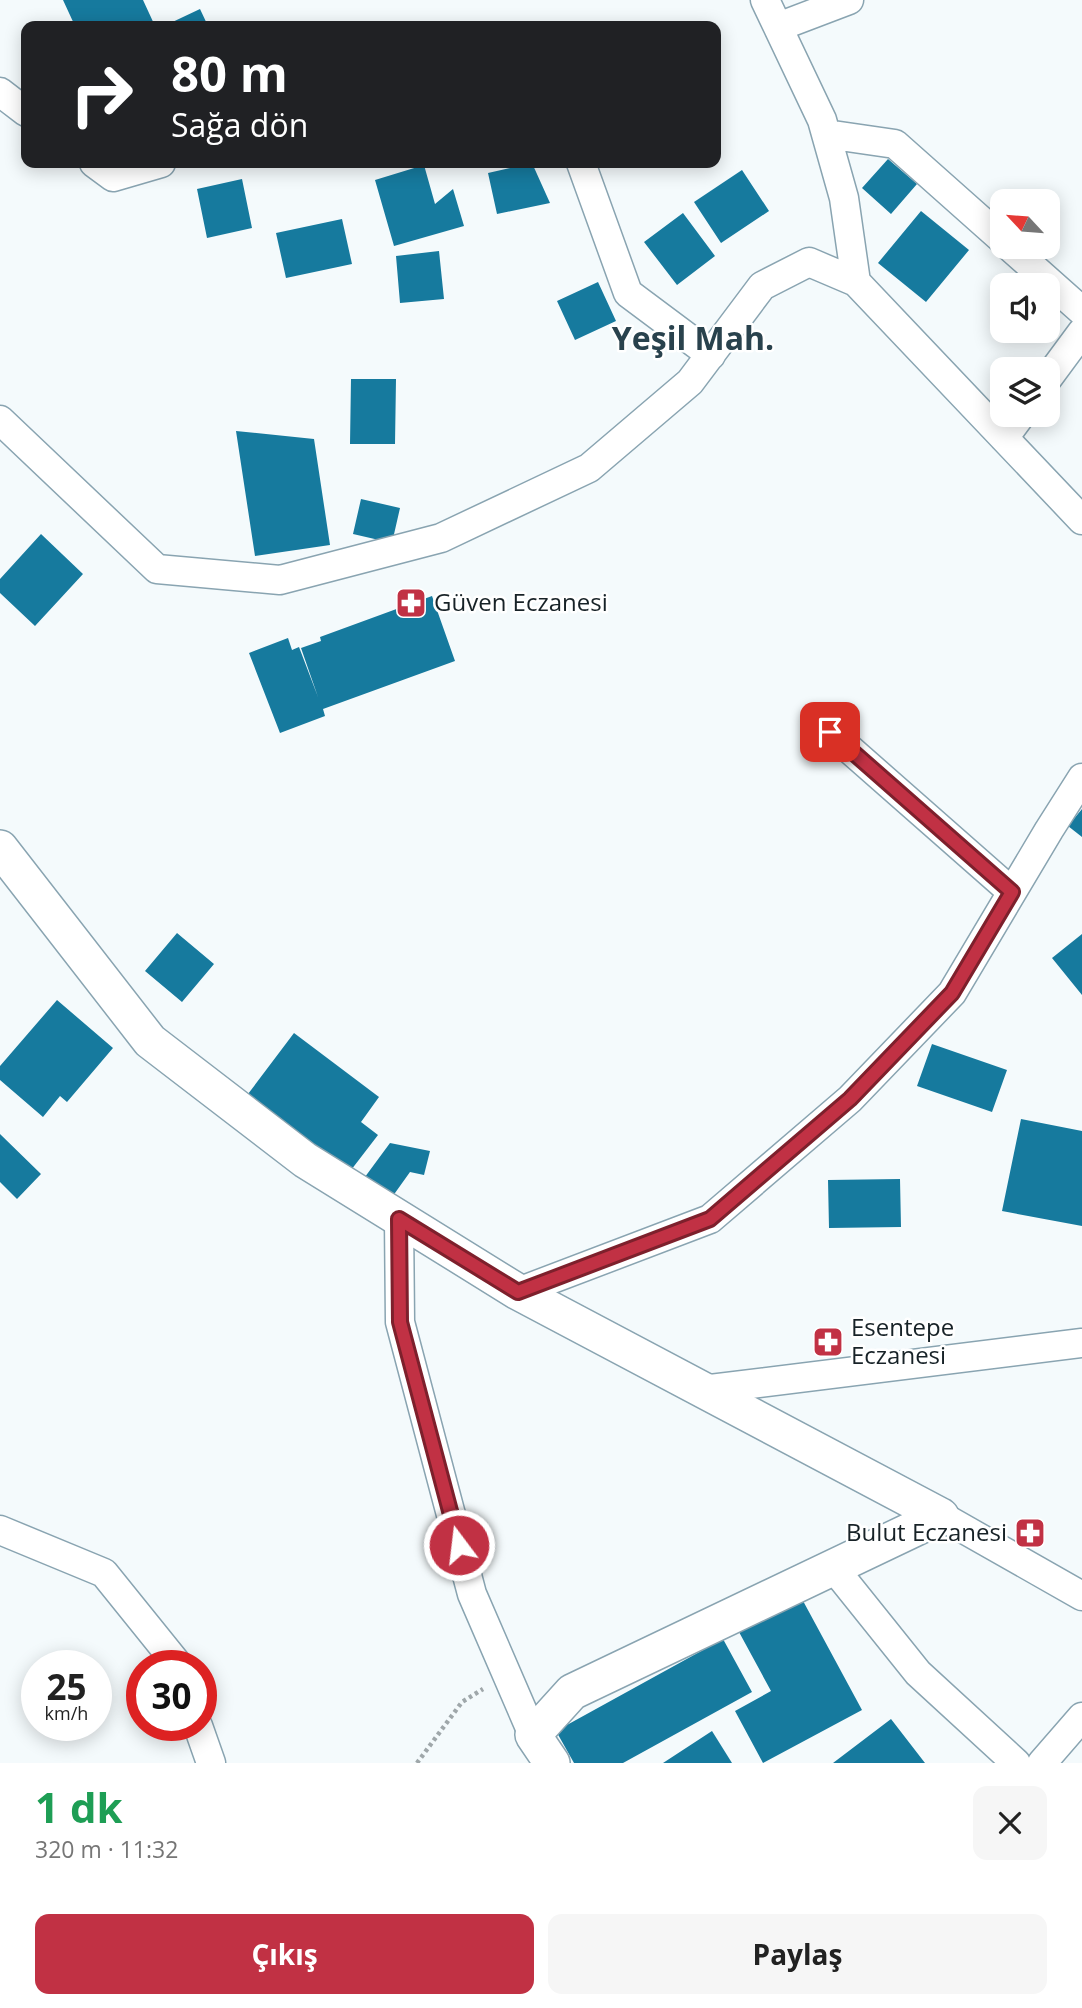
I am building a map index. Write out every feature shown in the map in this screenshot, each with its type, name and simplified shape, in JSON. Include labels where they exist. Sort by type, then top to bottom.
[{"type":"street","points":[[765,0],[822,120],[844,198],[856,282]]},
{"type":"street","points":[[778,27],[849,0]]},
{"type":"street","points":[[0,93],[21,108]]},
{"type":"street","points":[[826,134],[895,145],[990,229]]},
{"type":"street","points":[[101,168],[113,177],[144,168]]},
{"type":"street","points":[[584,168],[628,293],[711,355]]},
{"type":"street","points":[[1024,259],[1082,311]]},
{"type":"street","points":[[0,420],[157,569],[279,580],[441,538],[589,468],[690,382],[762,286],[809,262],[856,282],[1082,520]]},
{"type":"street","points":[[1060,362],[1082,332]]},
{"type":"street","points":[[1004,438],[1012,427]]},
{"type":"street","points":[[830,732],[1012,892]]},
{"type":"street","points":[[518,1292],[710,1219],[850,1099],[952,993],[1082,778]]},
{"type":"street","points":[[0,848],[150,1041],[305,1160],[518,1292],[941,1516],[1082,1595]]},
{"type":"street","points":[[399,1219],[400,1322],[472,1594],[543,1749]]},
{"type":"street","points":[[702,1390],[1082,1343]]},
{"type":"street","points":[[543,1749],[572,1692],[941,1516]]},
{"type":"street","points":[[0,1530],[104,1573],[166,1650]]},
{"type":"street","points":[[833,1567],[918,1674],[1016,1763]]},
{"type":"street","points":[[1042,1763],[1082,1717]]},
{"type":"street","points":[[203,1741],[211,1763]]},
{"type":"path","points":[[417,1763],[462,1702]]},
{"type":"building","points":[[63,0],[143,0],[153,21],[73,21]]},
{"type":"building","points":[[200,9],[206,21],[175,21]]},
{"type":"building","points":[[888,159],[917,184],[891,214],[862,188]]},
{"type":"building","points":[[414,168],[425,168],[435,204],[453,189],[464,226],[394,246],[375,180]]},
{"type":"building","points":[[510,168],[534,168],[550,203],[497,214],[488,173]]},
{"type":"building","points":[[742,170],[769,211],[721,243],[694,202]]},
{"type":"building","points":[[242,179],[252,228],[207,238],[197,189]]},
{"type":"building","points":[[921,211],[969,250],[926,302],[878,263]]},
{"type":"building","points":[[683,213],[715,256],[677,285],[644,242]]},
{"type":"building","points":[[342,219],[352,264],[286,278],[276,233]]},
{"type":"building","points":[[439,251],[444,299],[400,303],[396,256]]},
{"type":"building","points":[[598,282],[616,321],[575,340],[557,301]]},
{"type":"building","points":[[351,379],[396,379],[395,444],[350,444]]},
{"type":"building","points":[[236,431],[314,439],[330,545],[255,556]]},
{"type":"building","points":[[361,499],[400,508],[392,543],[353,534]]},
{"type":"building","points":[[41,534],[83,574],[35,626],[0,593],[0,579]]},
{"type":"building","points":[[432,596],[455,661],[323,709],[325,716],[280,733],[249,653],[288,638],[292,650],[299,647],[318,697],[301,648],[321,641],[320,637]]},
{"type":"building","points":[[1082,809],[1082,837],[1068,826]]},
{"type":"building","points":[[177,933],[214,964],[182,1002],[145,971]]},
{"type":"building","points":[[1082,934],[1082,995],[1052,958]]},
{"type":"building","points":[[57,1000],[113,1048],[67,1102],[60,1096],[43,1117],[0,1080],[0,1066]]},
{"type":"building","points":[[294,1033],[379,1097],[361,1122],[378,1135],[348,1174],[245,1098]]},
{"type":"building","points":[[932,1044],[1007,1070],[992,1112],[917,1086]]},
{"type":"building","points":[[1021,1119],[1082,1131],[1082,1226],[1002,1211]]},
{"type":"building","points":[[0,1134],[41,1174],[17,1199],[0,1182]]},
{"type":"building","points":[[390,1143],[430,1151],[424,1175],[410,1172],[390,1200],[362,1181]]},
{"type":"building","points":[[900,1179],[901,1227],[829,1228],[828,1180]]},
{"type":"building","points":[[802,1599],[862,1710],[763,1763],[735,1711],[771,1691],[739,1632]]},
{"type":"building","points":[[723,1639],[752,1692],[623,1763],[574,1763],[556,1731]]},
{"type":"building","points":[[891,1719],[925,1763],[833,1763]]},
{"type":"building","points":[[712,1731],[732,1763],[663,1763]]},
{"type":"place","name":"Güven Eczanesi","points":[[411,603]]},
{"type":"place","name":"Esentepe Eczanesi","points":[[828,1342]]},
{"type":"place","name":"Bulut Eczanesi","points":[[1030,1533]]},
{"type":"district","name":"Yeşil Mah.","points":[[693,339]]},
{"type":"route","points":[[459,1545],[400,1322],[399,1219],[518,1292],[710,1219],[850,1099],[952,993],[1012,892],[830,732]]}]
